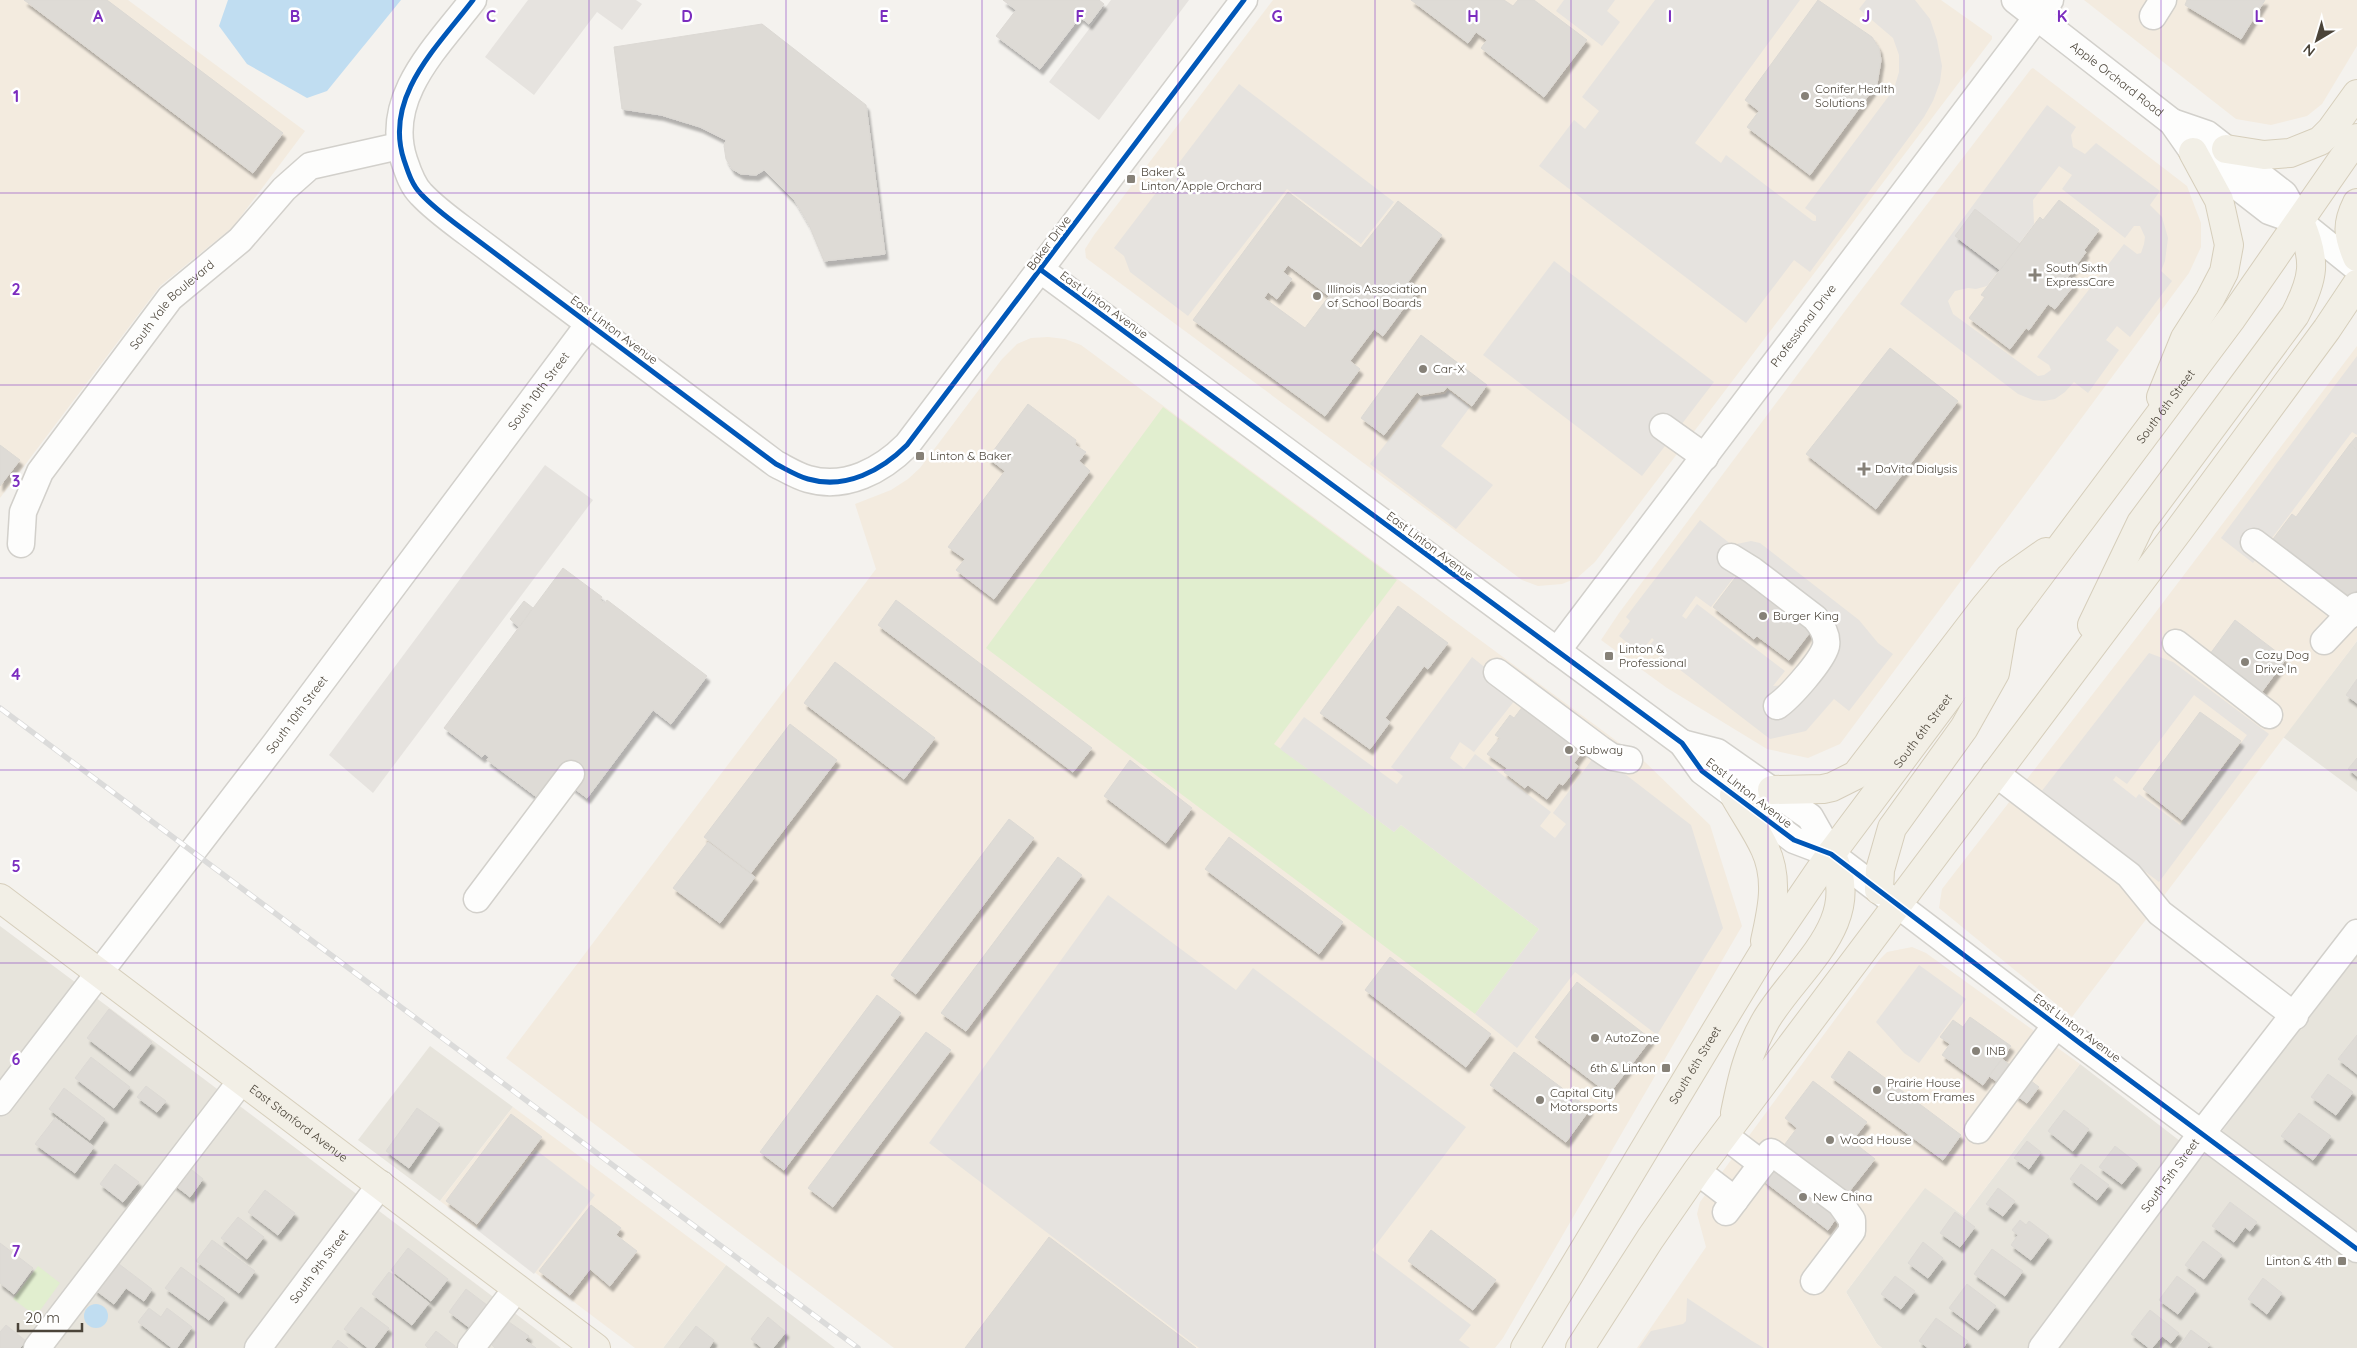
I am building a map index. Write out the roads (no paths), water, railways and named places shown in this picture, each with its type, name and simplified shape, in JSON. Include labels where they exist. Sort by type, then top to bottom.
[{"type":"main road","points":[[2226,148],[2264,155],[2290,153],[2320,141],[2331,130],[2357,94]]},
{"type":"main road","name":"South 6th Street","points":[[1525,1348],[1762,955],[1831,854],[2003,622],[2146,434],[2300,222],[2357,138]]},
{"type":"main road","points":[[2146,434],[2185,338],[2210,299],[2224,272],[2229,245],[2219,200],[2193,152]]},
{"type":"main road","points":[[2357,204],[2348,225],[2351,243],[2357,257]]},
{"type":"main road","points":[[2064,683],[2141,523],[2295,315],[2304,297],[2312,260],[2310,245],[2300,222]]},
{"type":"main road","points":[[1580,1348],[1650,1239],[1888,897],[1995,773],[2064,683],[2327,329],[2357,284]]},
{"type":"main road","points":[[1772,790],[1823,789],[1832,787],[1856,775],[2009,578],[2069,535]]},
{"type":"main road","points":[[1888,897],[1880,870],[1892,828],[1964,728],[1995,673],[2003,622]]},
{"type":"main road","points":[[1734,795],[1765,849],[1771,867],[1773,907],[1762,955]]},
{"type":"main road","points":[[1729,1128],[1745,1063],[1767,1019],[1819,950],[1836,919],[1840,902],[1840,885],[1838,867],[1831,854]]},
{"type":"main road","name":"East Stanford Avenue","points":[[0,898],[596,1348]]},
{"type":"street","name":"East Linton Avenue","points":[[473,0],[412,81],[398,124],[399,146],[409,176],[420,193],[589,324],[776,464],[808,479],[830,482],[853,479]]},
{"type":"street","name":"Baker Drive","points":[[853,479],[869,474],[883,466],[908,445],[1244,0]]},
{"type":"street","name":"Apple Orchard Road","points":[[2015,0],[2044,8],[2172,122],[2193,152],[2269,211],[2300,222],[2357,268]]},
{"type":"street","name":"Professional Drive","points":[[1557,651],[2044,8]]},
{"type":"street","name":"Apple Orchard Road","points":[[2172,122],[2207,134],[2226,148],[2284,194],[2300,222]]},
{"type":"street","name":"South Yale Boulevard","points":[[22,544],[23,512],[40,472],[170,298],[240,240],[284,189],[310,166],[399,146]]},
{"type":"street","name":"East Linton Avenue","points":[[1041,270],[1682,743],[1702,771],[1794,840],[1831,854],[2056,1025],[2357,1249]]},
{"type":"street","name":"South 10th Street","points":[[0,1102],[270,751],[589,324]]},
{"type":"street","points":[[1664,427],[1705,457]]},
{"type":"street","points":[[2250,548],[2343,622]]},
{"type":"street","points":[[1731,557],[1752,570],[1815,618],[1823,627],[1826,636],[1826,646],[1821,654],[1790,696],[1777,706]]},
{"type":"street","points":[[2176,643],[2269,715]]},
{"type":"street","points":[[1497,672],[1612,757],[1629,760]]},
{"type":"street","name":"East Linton Avenue","points":[[1682,743],[1717,752],[1810,817],[1831,854]]},
{"type":"street","points":[[1995,773],[2129,876],[2160,913],[2295,1016]]},
{"type":"street","points":[[477,899],[571,774]]},
{"type":"street","name":"South 5th Street","points":[[2042,1348],[2202,1133],[2295,1016],[2357,933]]},
{"type":"street","points":[[1978,1130],[2056,1025]]},
{"type":"street","points":[[37,1348],[242,1080]]},
{"type":"street","points":[[1729,1128],[1767,1158],[1840,1203],[1852,1220],[1852,1232],[1814,1280]]},
{"type":"street","points":[[1697,1171],[1730,1206],[1767,1158]]},
{"type":"street","name":"South 9th Street","points":[[258,1348],[381,1184]]},
{"type":"street","points":[[471,1348],[517,1288]]},
{"type":"water","points":[[228,0],[401,0],[327,91],[307,98],[247,64],[219,26]]},
{"type":"water","points":[[96,1304],[101,1305],[107,1311],[107,1321],[101,1327],[96,1328],[91,1327],[85,1321],[84,1316],[85,1311],[91,1305]]},
{"type":"railway","points":[[0,708],[858,1348]]},
{"type":"place","name":"Conifer Health Solutions","points":[[1805,96]]},
{"type":"place","name":"Baker & Linton/Apple Orchard","points":[[1131,179]]},
{"type":"place","name":"South Sixth ExpressCare","points":[[2035,275]]},
{"type":"place","name":"Illinois Association of School Boards","points":[[1317,296]]},
{"type":"place","name":"Car-X","points":[[1423,369]]},
{"type":"place","name":"Linton & Baker","points":[[920,456]]},
{"type":"place","name":"DaVita Dialysis","points":[[1864,469]]},
{"type":"place","name":"Burger King","points":[[1763,616]]},
{"type":"place","name":"Linton & Professional","points":[[1609,656]]},
{"type":"place","name":"Cozy Dog Drive In","points":[[2245,662]]},
{"type":"place","name":"Subway","points":[[1569,750]]},
{"type":"place","name":"AutoZone","points":[[1595,1038]]},
{"type":"place","name":"INB","points":[[1976,1051]]},
{"type":"place","name":"6th & Linton","points":[[1666,1068]]},
{"type":"place","name":"Prairie House Custom Frames","points":[[1877,1090]]},
{"type":"place","name":"Capital City Motorsports","points":[[1540,1100]]},
{"type":"place","name":"Wood House","points":[[1830,1140]]},
{"type":"place","name":"New China","points":[[1803,1197]]},
{"type":"place","name":"Linton & 4th","points":[[2342,1261]]}]
